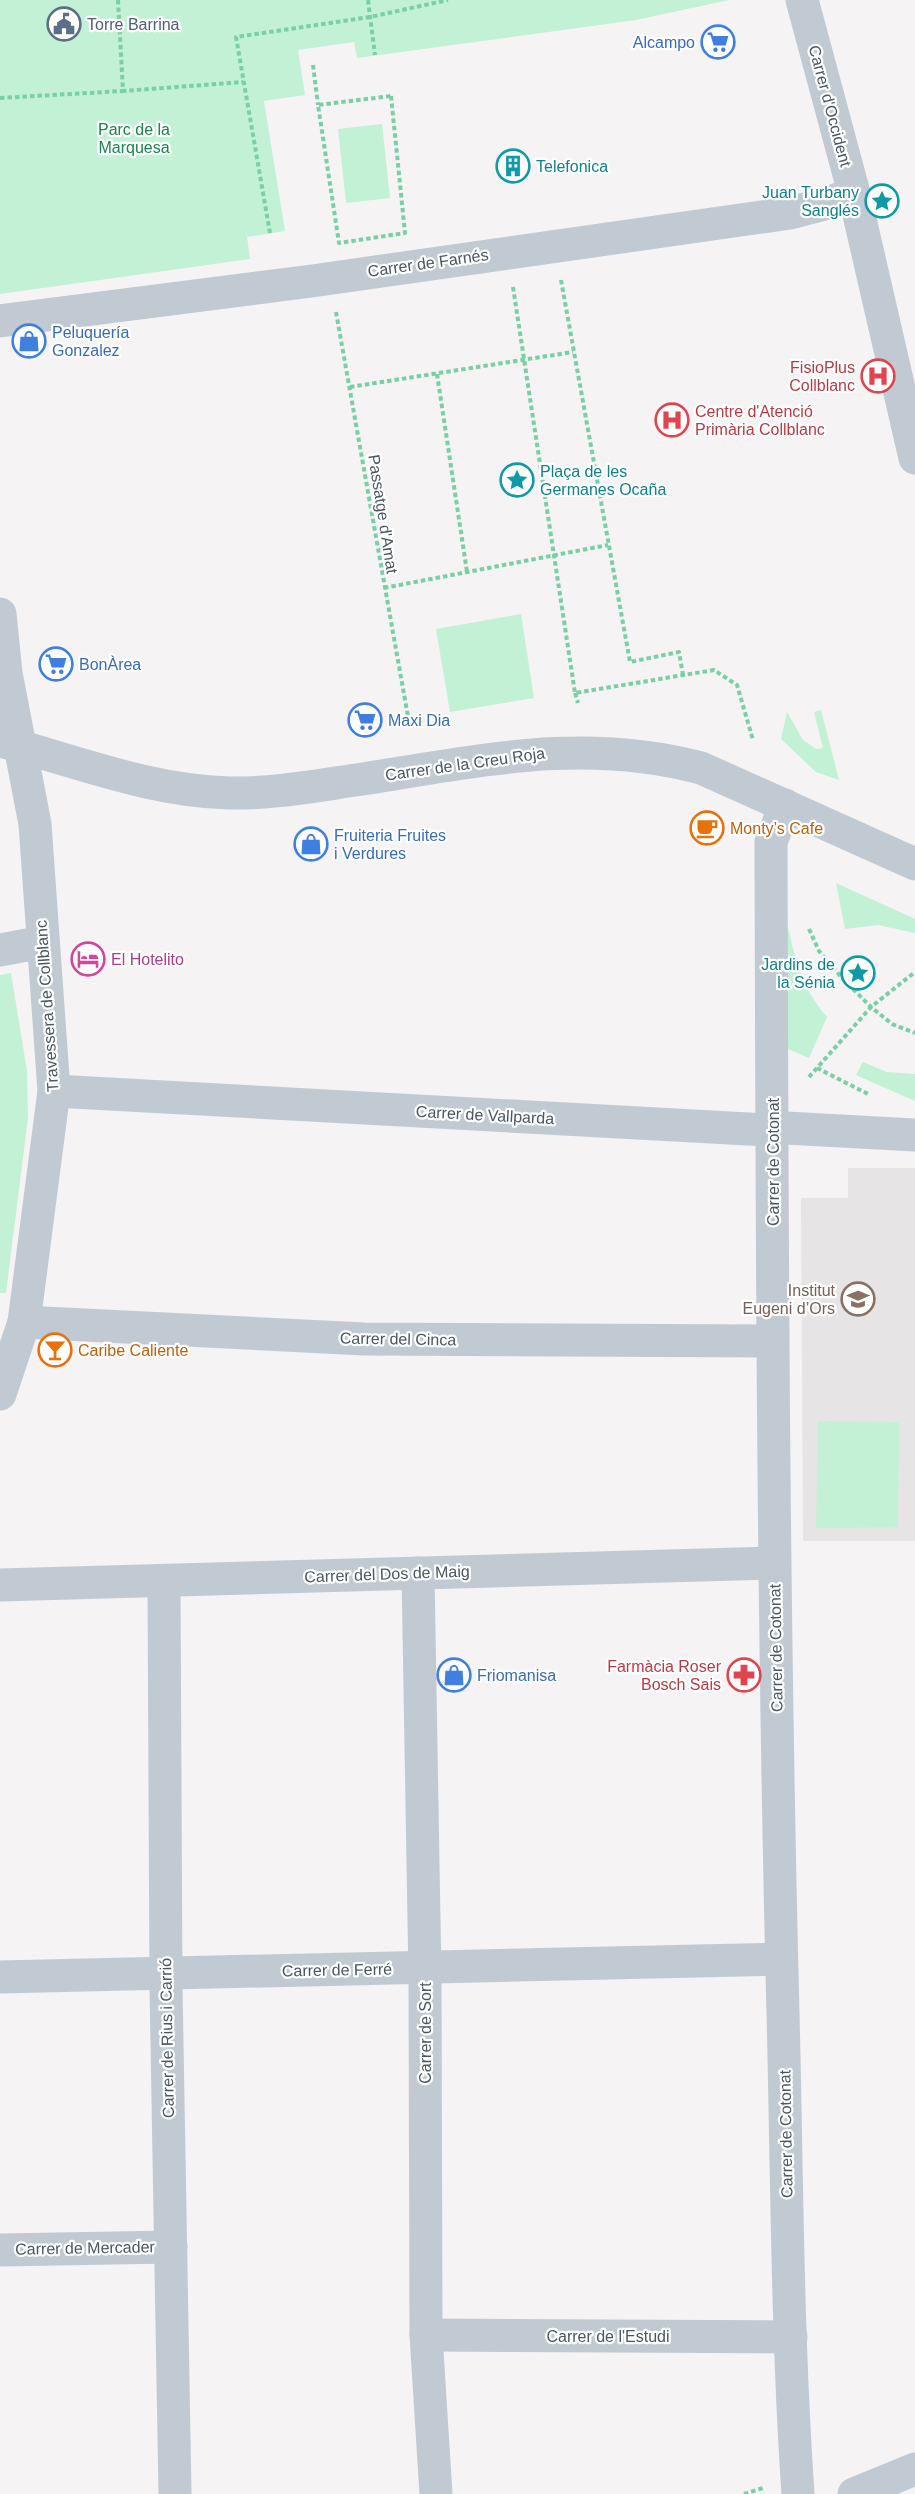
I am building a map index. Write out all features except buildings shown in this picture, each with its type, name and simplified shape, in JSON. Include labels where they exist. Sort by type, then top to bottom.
[{"type":"street","name":"Carrer d'Occident","points":[[802,0],[908,405],[915,458]]},
{"type":"street","name":"Carrer de Farnés","points":[[0,321],[312,281],[790,213],[854,193]]},
{"type":"street","name":"Travessera de Collblanc","points":[[0,614],[11,744],[35,824],[54,1091],[24,1322],[0,1394]]},
{"type":"street","name":"Carrer de la Creu Roja","points":[[11,744],[96,770],[171,786],[230,793],[289,790],[523,755],[554,752],[629,754],[665,759],[701,768],[915,864]]},
{"type":"street","name":"Carrer de Cotonat","points":[[784,805],[771,842],[772,1341],[781,1959],[791,2337],[798,2494]]},
{"type":"street","points":[[0,950],[43,942]]},
{"type":"street","name":"Carrer de Vallparda","points":[[54,1091],[773,1130],[786,1128],[915,1135]]},
{"type":"street","name":"Carrer del Cinca","points":[[24,1322],[364,1340],[772,1341]]},
{"type":"street","name":"Carrer del Dos de Maig","points":[[0,1585],[774,1563]]},
{"type":"street","name":"Carrer de Sort","points":[[418,1573],[425,1968],[426,2335],[436,2494]]},
{"type":"street","name":"Carrer de Rius i Carrió","points":[[164,1582],[166,1974],[175,2494]]},
{"type":"street","name":"Carrer de Ferré","points":[[0,1977],[781,1959]]},
{"type":"street","name":"Carrer de Mercader","points":[[0,2250],[171,2247]]},
{"type":"street","name":"Carrer de l'Estudi","points":[[426,2335],[791,2337]]},
{"type":"street","points":[[854,2494],[915,2470]]},
{"type":"path","points":[[118,0],[123,91]]},
{"type":"path","points":[[368,0],[375,56]]},
{"type":"path","points":[[270,233],[236,37],[370,17],[448,0]]},
{"type":"path","points":[[312,65],[318,105]]},
{"type":"path","points":[[0,97],[243,82]]},
{"type":"path","name":"Carrer de Farnés","points":[[391,96],[405,233],[339,243],[318,105],[391,96]]},
{"type":"path","points":[[561,279],[630,662],[679,652],[683,675]]},
{"type":"path","points":[[513,285],[578,703]]},
{"type":"path","name":"Passatge d'Amat","points":[[334,303],[410,728]]},
{"type":"path","points":[[350,387],[573,352]]},
{"type":"path","points":[[437,374],[467,572]]},
{"type":"path","points":[[384,588],[608,545]]},
{"type":"path","points":[[575,693],[714,670],[737,685],[753,740]]},
{"type":"path","points":[[806,922],[819,951],[842,978],[892,1024],[915,1033]]},
{"type":"path","points":[[801,1085],[871,1007],[915,972]]},
{"type":"shaded area","name":"Institut Eugeni d’Ors","points":[[848,1168],[915,1168],[915,1541],[803,1541],[801,1198],[848,1198]]},
{"type":"green space","name":"Parc de la Marquesa","points":[[0,0],[729,0],[636,20],[357,58],[354,42],[298,50],[305,95],[264,101],[285,231],[247,237],[250,259],[0,294]]},
{"type":"green space","points":[[382,124],[390,198],[346,203],[338,129]]},
{"type":"green space","points":[[521,614],[534,698],[450,712],[436,629]]},
{"type":"green space","points":[[821,710],[839,780],[816,772],[781,739],[787,712],[803,740],[816,749],[823,748],[814,712]]},
{"type":"green space","points":[[836,883],[915,919],[915,933],[878,925],[845,929]]},
{"type":"green space","points":[[788,928],[802,975],[812,997],[827,1017],[809,1058],[779,1045],[778,931]]},
{"type":"green space","points":[[11,973],[27,1071],[28,1118],[6,1293],[0,1293],[0,975]]},
{"type":"green space","points":[[863,1062],[887,1072],[915,1074],[915,1101],[856,1075]]},
{"type":"green space","points":[[818,1421],[899,1422],[898,1527],[816,1528]]},
{"type":"place","name":"Torre Barrina","points":[[64,24]]},
{"type":"place","name":"Alcampo","points":[[718,42]]},
{"type":"place","name":"Telefonica","points":[[513,166]]},
{"type":"place","name":"Juan Turbany Sanglés","points":[[882,201]]},
{"type":"place","name":"Peluquería Gonzalez","points":[[29,341]]},
{"type":"place","name":"FisioPlus Collblanc","points":[[878,376]]},
{"type":"place","name":"Centre d'Atenció Primària Collblanc","points":[[672,420]]},
{"type":"place","name":"Plaça de les Germanes Ocaña","points":[[517,480]]},
{"type":"place","name":"BonÀrea","points":[[56,664]]},
{"type":"place","name":"Maxi Dia","points":[[365,720]]},
{"type":"place","name":"Monty’s Cafe","points":[[707,828]]},
{"type":"place","name":"Fruiteria Fruites i Verdures","points":[[311,844]]},
{"type":"place","name":"El Hotelito","points":[[88,959]]},
{"type":"place","name":"Jardins de la Sénia","points":[[858,973]]},
{"type":"place","name":"Institut Eugeni d’Ors","points":[[858,1299]]},
{"type":"place","name":"Caribe Caliente","points":[[55,1350]]},
{"type":"place","name":"Friomanisa","points":[[454,1675]]},
{"type":"place","name":"Farmàcia Roser Bosch Sais","points":[[744,1675]]}]
